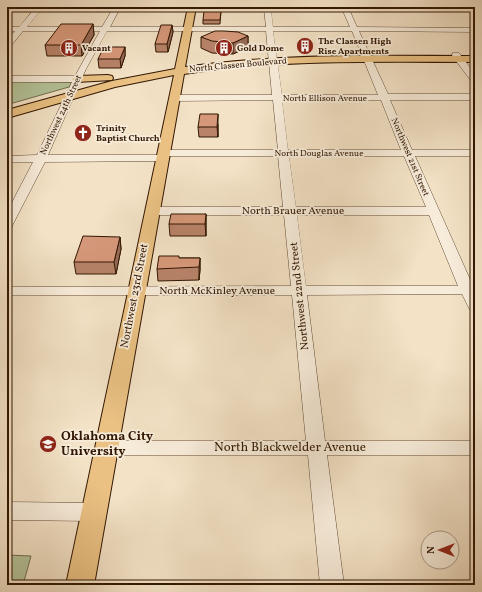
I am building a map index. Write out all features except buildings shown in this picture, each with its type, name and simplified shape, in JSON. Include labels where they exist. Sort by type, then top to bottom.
[{"type":"main road","name":"Northwest 23rd Street","points":[[80,585],[192,7]]},
{"type":"main road","name":"North Classen Boulevard","points":[[458,57],[475,54]]},
{"type":"main road","name":"North Classen Boulevard","points":[[73,91],[110,78],[181,68],[273,59],[367,57],[458,57],[475,59]]},
{"type":"main road","name":"North Classen Boulevard","points":[[7,107],[181,68]]},
{"type":"main road","points":[[7,114],[53,101],[64,101],[73,91]]},
{"type":"street","points":[[7,45],[40,7],[199,7]]},
{"type":"street","name":"Northwest 24th Street","points":[[7,224],[73,91],[117,7]]},
{"type":"street","points":[[239,7],[422,9],[465,7]]},
{"type":"street","name":"Northwest 22nd Street","points":[[267,7],[332,585]]},
{"type":"street","name":"Northwest 21st Street","points":[[345,7],[433,211],[471,290],[475,307]]},
{"type":"street","points":[[432,22],[437,30]]},
{"type":"street","points":[[7,29],[475,30]]},
{"type":"street","points":[[458,57],[475,80]]},
{"type":"street","points":[[7,79],[73,91]]},
{"type":"street","name":"North Ellison Avenue","points":[[175,98],[475,98]]},
{"type":"street","name":"North Douglas Avenue","points":[[7,159],[284,153],[475,153]]},
{"type":"street","name":"North Brauer Avenue","points":[[152,211],[433,211]]},
{"type":"street","name":"North McKinley Avenue","points":[[7,291],[471,290]]},
{"type":"street","name":"North Blackwelder Avenue","points":[[106,448],[475,448]]},
{"type":"street","points":[[7,511],[94,512]]},
{"type":"green space","points":[[7,81],[72,82],[69,87],[13,103],[7,103]]},
{"type":"green space","points":[[7,555],[31,556],[23,585],[7,585]]},
{"type":"place","name":"The Classen High Rise Apartments","points":[[305,46]]},
{"type":"place","name":"Vacant","points":[[69,48]]},
{"type":"place","name":"Gold Dome","points":[[224,48]]},
{"type":"place","name":"Trinity Baptist Church","points":[[83,133]]},
{"type":"place","name":"Oklahoma City University","points":[[48,444]]}]
